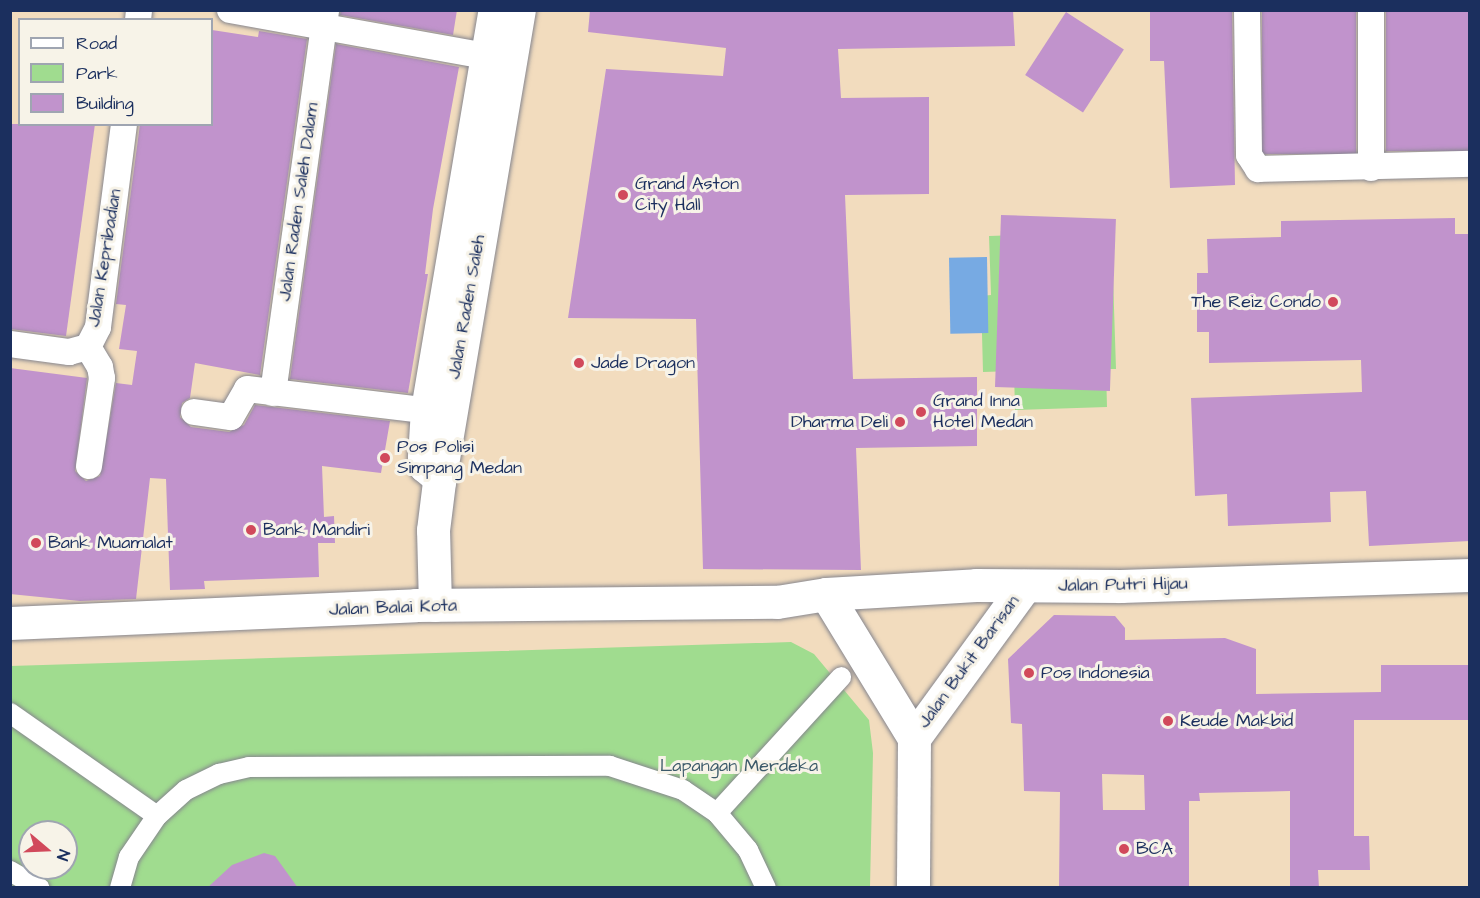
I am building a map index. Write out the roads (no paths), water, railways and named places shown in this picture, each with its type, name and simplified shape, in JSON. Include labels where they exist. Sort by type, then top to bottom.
[{"type":"main road","name":"Jalan Raden Saleh","points":[[435,605],[433,530],[439,482],[443,371],[498,58],[519,10]]},
{"type":"main road","name":"Jalan Putri Hijau","points":[[777,602],[826,594],[976,585],[1025,586],[1470,575]]},
{"type":"main road","name":"Jalan Bukit Barisan","points":[[914,738],[1025,586]]},
{"type":"main road","name":"Jalan Bukit Barisan","points":[[826,594],[914,738],[914,888]]},
{"type":"main road","name":"Jalan Balai Kota","points":[[11,623],[435,605],[777,602]]},
{"type":"street","points":[[230,10],[325,19],[498,58],[492,10]]},
{"type":"street","points":[[1247,10],[1252,163],[1258,169],[1470,164]]},
{"type":"street","points":[[1371,10],[1371,168]]},
{"type":"street","name":"Jalan Raden Saleh Dalam","points":[[273,393],[325,19]]},
{"type":"street","name":"Jalan Kepribadian","points":[[10,344],[69,352],[88,347],[98,327],[124,126]]},
{"type":"street","points":[[88,347],[100,367],[102,378],[89,466]]},
{"type":"street","points":[[439,482],[423,469],[421,458],[424,410],[443,371]]},
{"type":"street","points":[[194,412],[231,417],[244,391],[424,410]]},
{"type":"street","points":[[717,813],[841,677]]},
{"type":"street","points":[[10,713],[157,816]]},
{"type":"street","points":[[120,888],[129,857],[157,816],[186,790],[219,774],[249,767],[610,766],[683,790],[717,813],[748,850],[766,888]]},
{"type":"street","points":[[10,871],[39,888]]},
{"type":"water","points":[[987,257],[988,333],[950,334],[949,258]]},
{"type":"place","name":"Grand Aston City Hall","points":[[623,195]]},
{"type":"place","name":"The Reiz Condo","points":[[1333,302]]},
{"type":"place","name":"Jade Dragon","points":[[579,363]]},
{"type":"place","name":"Grand Inna Hotel Medan","points":[[921,412]]},
{"type":"place","name":"Dharma Deli","points":[[900,422]]},
{"type":"place","name":"Pos Polisi Simpang Medan","points":[[385,458]]},
{"type":"place","name":"Bank Mandiri","points":[[251,530]]},
{"type":"place","name":"Bank Muamalat","points":[[36,543]]},
{"type":"place","name":"Pos Indonesia","points":[[1029,673]]},
{"type":"place","name":"Keude Makbid","points":[[1168,721]]},
{"type":"place","name":"BCA","points":[[1124,849]]},
{"type":"park label","name":"Lapangan Merdeka","points":[[739,766]]}]
